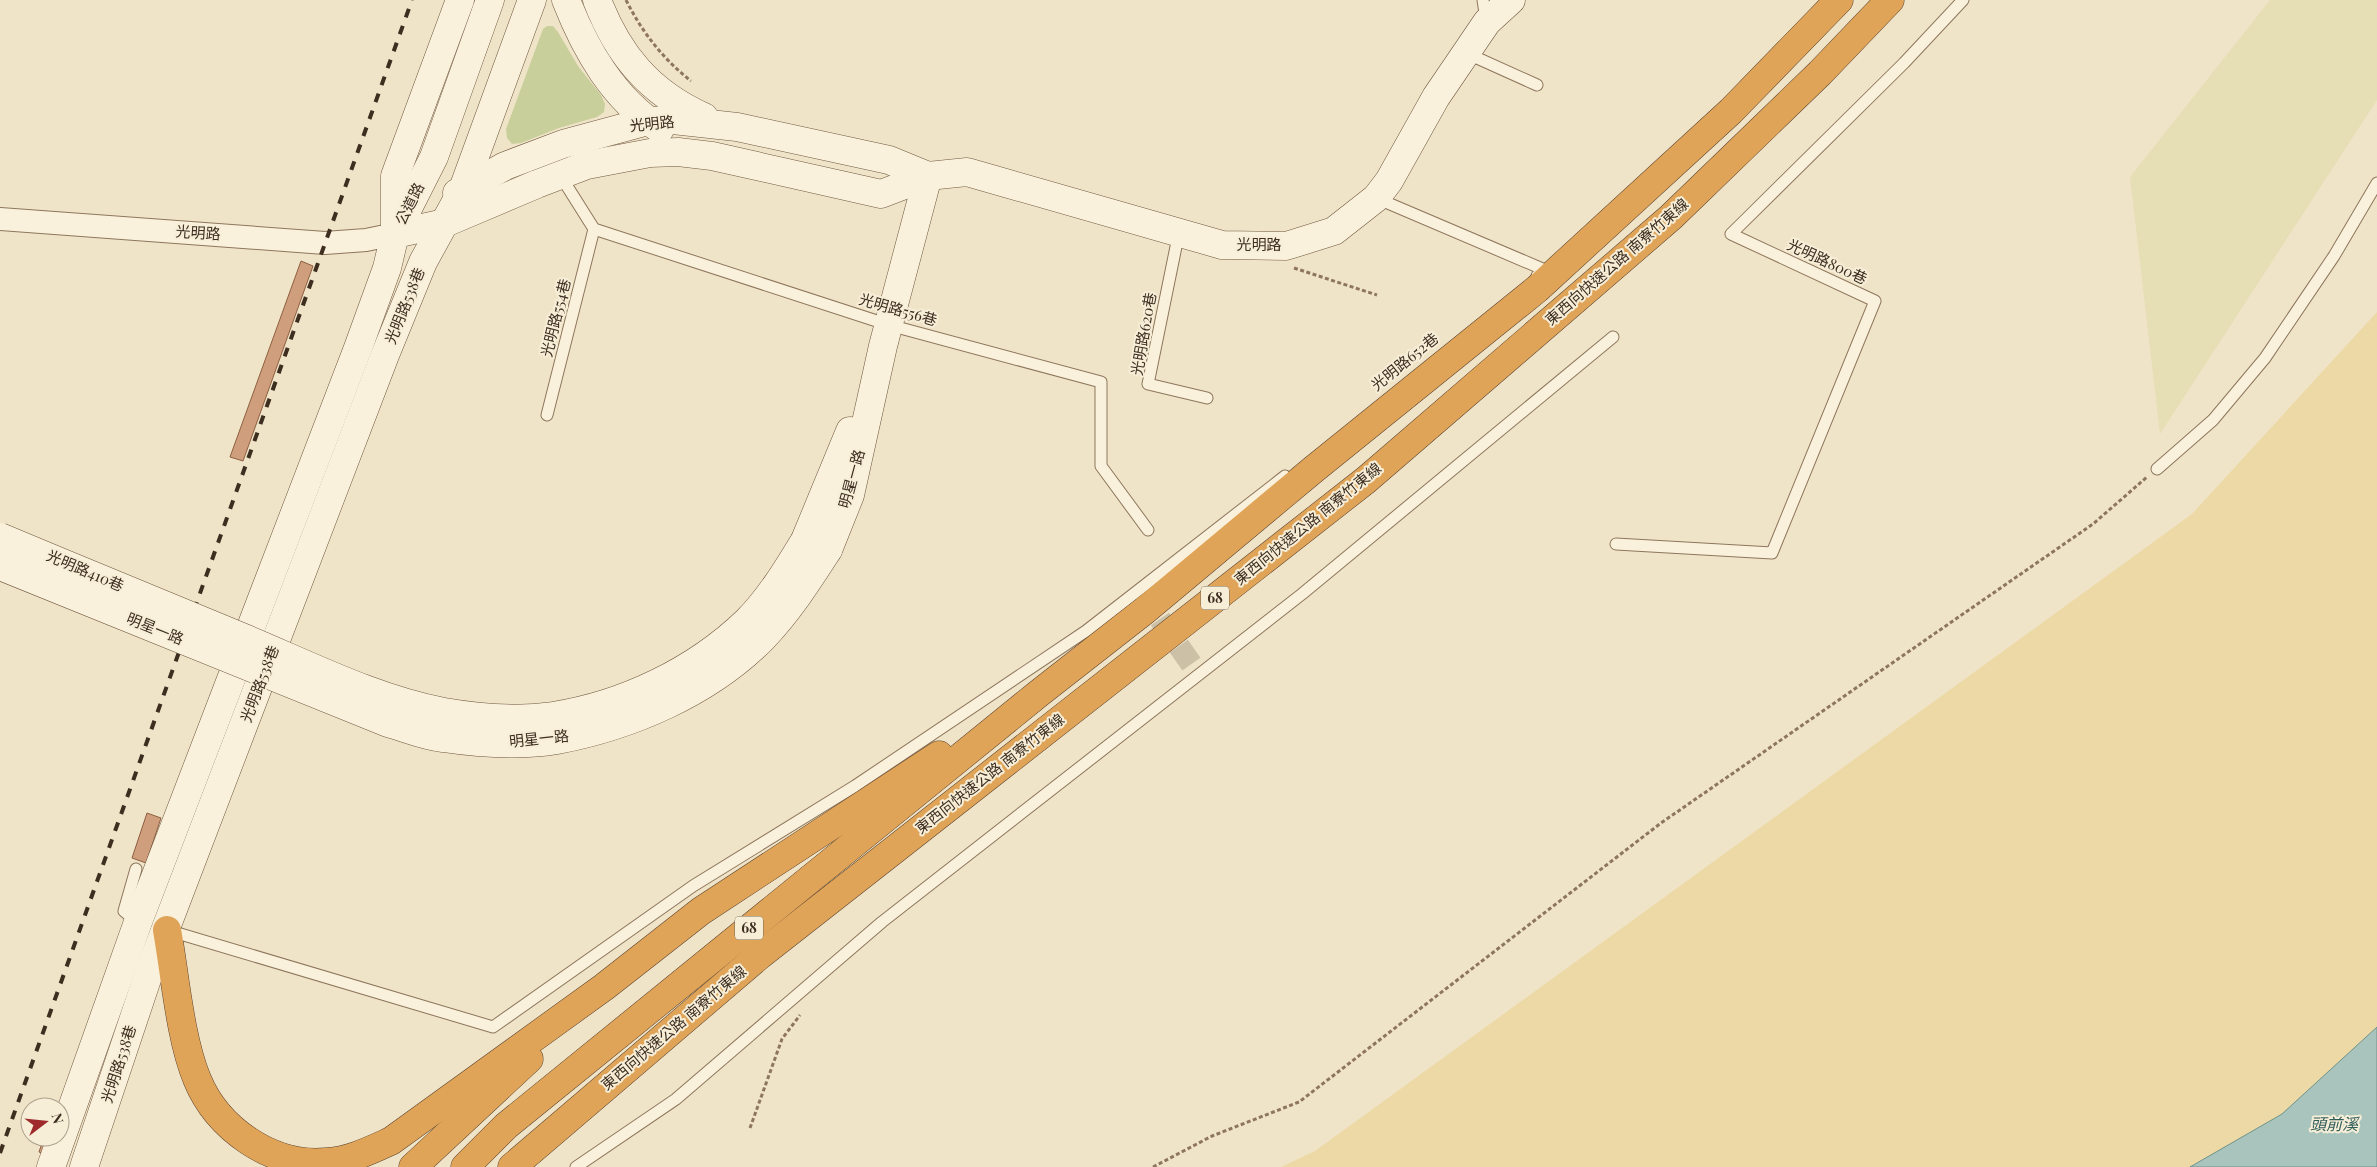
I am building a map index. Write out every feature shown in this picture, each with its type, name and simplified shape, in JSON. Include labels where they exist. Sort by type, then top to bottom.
[{"type":"highway","name":"東西向快速公路 南寮竹東線","points":[[465,1167],[506,1126],[1038,694],[1144,612],[1314,469],[1537,289],[1731,111],[1839,0]]},
{"type":"highway","name":"東西向快速公路 南寮竹東線","points":[[513,1166],[760,955],[1366,480],[1670,217],[1820,73],[1890,0]]},
{"type":"highway","points":[[167,930],[187,1050],[196,1078],[209,1105],[229,1126],[252,1144],[276,1154],[302,1161],[326,1162],[350,1157],[391,1141],[604,987],[701,911],[905,776],[1038,694]]},
{"type":"highway","points":[[413,1167],[604,987]]},
{"type":"street","name":"公道路","points":[[395,234],[395,176],[460,0]]},
{"type":"street","name":"公道路","points":[[395,234],[434,157],[490,0]]},
{"type":"street","points":[[454,207],[532,0]]},
{"type":"street","points":[[566,0],[578,31],[592,57],[623,97],[648,121],[676,140],[712,156]]},
{"type":"street","points":[[597,0],[617,42],[646,79],[673,102],[703,117],[737,127]]},
{"type":"street","name":"光明路","points":[[0,219],[326,243],[366,240],[395,234],[454,207],[587,165],[650,153],[678,152],[712,156],[882,194],[928,176],[967,172],[1222,245],[1286,246],[1334,231],[1376,198],[1389,181],[1436,97],[1466,53],[1485,11],[1511,0]]},
{"type":"street","name":"光明路","points":[[395,234],[454,207],[505,166],[534,154],[589,136],[648,121],[672,120],[737,127],[889,160],[928,176]]},
{"type":"street","name":"明星一路","points":[[0,537],[396,700],[444,712],[501,718],[552,716],[611,701],[663,680],[708,654],[747,620],[780,581],[816,545],[850,495],[886,335],[928,176]]},
{"type":"street","name":"光明路538巷","points":[[84,1167],[151,967],[167,930],[385,355],[423,262],[454,207]]},
{"type":"street","name":"光明路538巷","points":[[50,1167],[138,922],[358,348],[387,268],[395,234]]},
{"type":"street","name":"明星一路","points":[[0,566],[388,723],[441,738],[498,743],[555,740],[618,724],[676,700],[718,675],[762,639],[799,595],[816,545]]},
{"type":"lane","name":"光明路800巷","points":[[1616,544],[1772,553],[1875,301],[1731,234],[1904,63],[1963,0]]},
{"type":"lane","points":[[1466,53],[1537,85]]},
{"type":"lane","points":[[560,175],[594,229]]},
{"type":"lane","points":[[2157,468],[2213,420],[2266,358],[2334,256],[2377,183]]},
{"type":"lane","name":"光明路652巷","points":[[1325,445],[1545,270],[1376,198]]},
{"type":"lane","name":"光明路556巷","points":[[594,229],[886,335],[1101,382],[1101,466],[1148,530]]},
{"type":"lane","name":"光明路554巷","points":[[547,414],[594,229]]},
{"type":"lane","name":"光明路620巷","points":[[1179,232],[1148,384],[1207,398]]},
{"type":"lane","points":[[576,1167],[676,1099],[882,922],[1302,594],[1613,337]]},
{"type":"lane","points":[[136,868],[124,911],[138,922],[493,1027],[693,886],[855,786],[1086,631],[1294,469]]},
{"type":"lane","name":"光明路410巷","points":[[97,592],[159,618]]},
{"type":"path","points":[[626,0],[650,40],[666,58],[698,87]]},
{"type":"path","points":[[1286,266],[1377,295]]},
{"type":"path","points":[[1153,1167],[1212,1136],[1299,1102],[1661,823],[2093,524],[2157,468]]},
{"type":"path","points":[[750,1128],[782,1039],[804,1009],[796,995]]},
{"type":"shaded area","points":[[2270,0],[2377,0],[2377,100],[2160,434],[2130,177]]},
{"type":"green space","points":[[547,26],[553,26],[558,32],[578,66],[601,95],[605,104],[604,112],[597,117],[559,128],[521,143],[512,144],[507,138],[506,129],[543,29]]},
{"type":"sand","points":[[2377,312],[2377,1167],[1281,1167],[1315,1151],[2192,514]]},
{"type":"water","name":"頭前溪","points":[[2377,1027],[2377,1167],[2190,1167],[2282,1114]]},
{"type":"building","points":[[301,261],[313,266],[243,461],[230,457]]},
{"type":"building","points":[[147,813],[161,818],[146,863],[132,858]]},
{"type":"building","points":[[41,1147],[53,1147],[50,1156],[39,1152]]},
{"type":"tunnel","points":[[1141,592],[1199,675]]},
{"type":"railway","points":[[0,1153],[412,0]]}]
